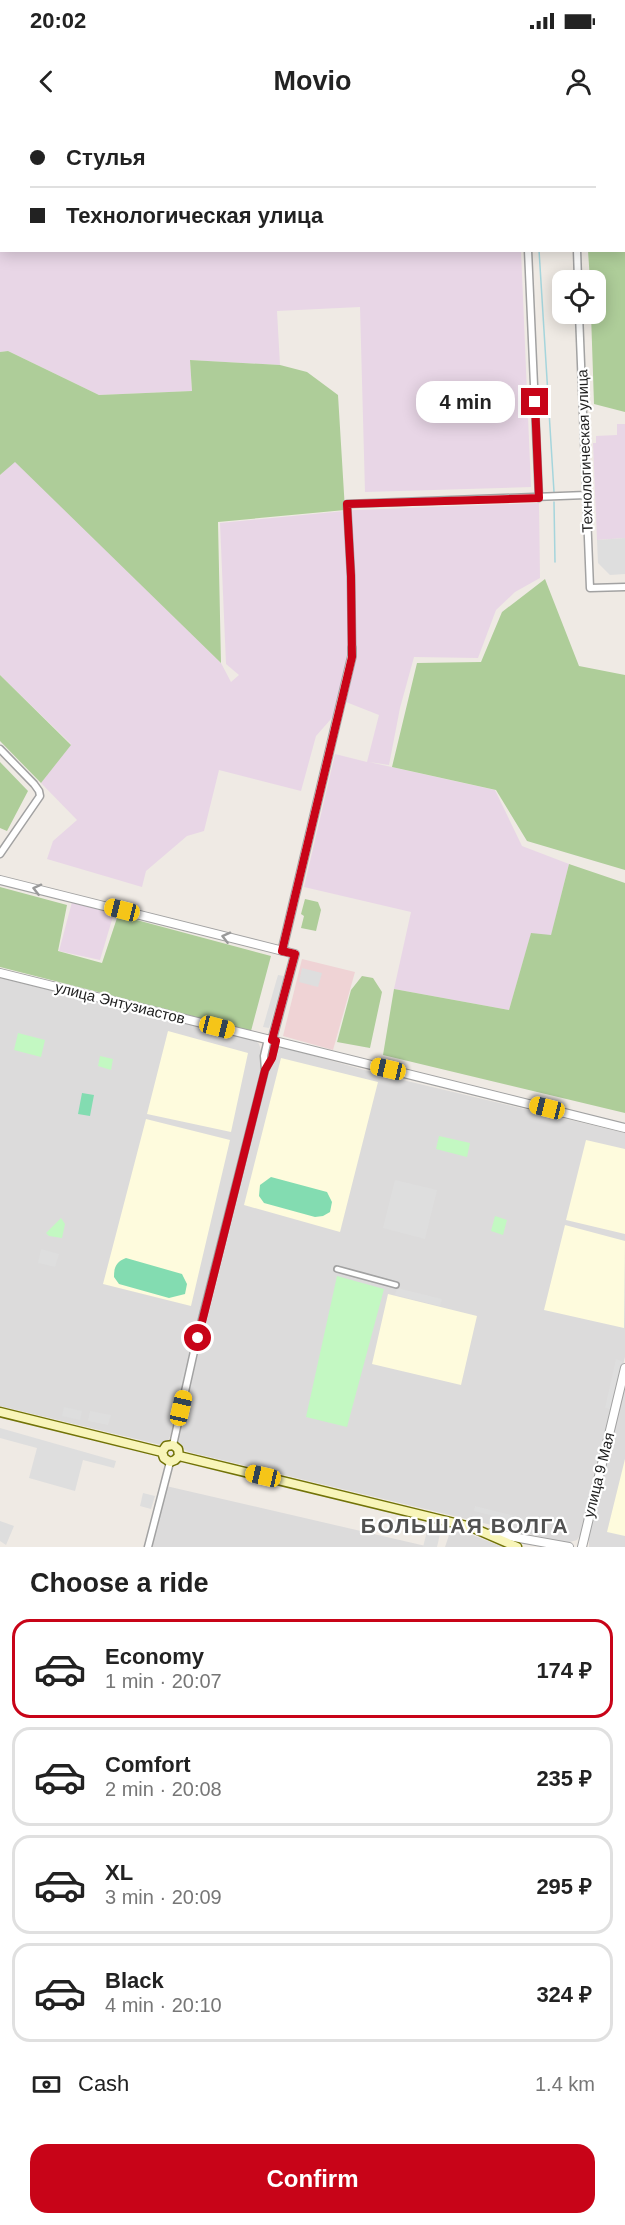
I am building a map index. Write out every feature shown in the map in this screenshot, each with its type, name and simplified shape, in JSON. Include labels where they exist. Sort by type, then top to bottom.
[{"type":"main road","points":[[0,1412],[162,1452]]},
{"type":"main road","points":[[173,1445],[178,1449],[179,1455],[170,1462],[164,1458],[162,1452],[166,1446],[173,1445]]},
{"type":"main road","points":[[179,1455],[465,1526],[517,1547]]},
{"type":"street","points":[[528,252],[539,498]]},
{"type":"street","points":[[577,252],[578,270]]},
{"type":"street","name":"Технологическая улица","points":[[579,324],[590,588],[625,587]]},
{"type":"street","points":[[282,951],[352,657],[347,504],[586,495]]},
{"type":"street","points":[[0,749],[34,784],[40,796],[0,854]]},
{"type":"street","points":[[0,880],[295,954],[272,1040],[272,1058],[265,1070],[173,1445]]},
{"type":"street","name":"улица Энтузиастов","points":[[0,973],[625,1128]]},
{"type":"street","points":[[337,1269],[396,1285]]},
{"type":"street","name":"улица 9 Мая","points":[[582,1547],[625,1368]]},
{"type":"street","points":[[148,1547],[170,1462]]},
{"type":"street","points":[[484,1532],[569,1547]]},
{"type":"shaded area","points":[[0,252],[521,252],[531,487],[365,492],[360,307],[277,311],[280,365],[190,360],[192,391],[99,395],[8,351],[0,352]]},
{"type":"shaded area","points":[[617,424],[625,424],[625,538],[597,540],[593,443],[596,443],[596,436],[617,435]]},
{"type":"shaded area","points":[[15,461],[221,663],[231,682],[239,675],[226,664],[220,523],[355,510],[539,503],[540,578],[515,592],[496,610],[478,658],[414,657],[400,708],[389,765],[369,762],[495,790],[522,846],[569,864],[551,936],[531,934],[509,1010],[394,989],[411,912],[304,887],[335,754],[367,762],[379,715],[346,702],[316,736],[301,791],[219,770],[204,831],[187,836],[146,871],[142,887],[47,859],[53,841],[77,820],[41,783],[71,744],[0,675],[0,475]]},
{"type":"shaded area","points":[[625,538],[625,574],[610,575],[598,563],[597,540]]},
{"type":"shaded area","points":[[72,902],[114,913],[100,960],[59,951]]},
{"type":"shaded area","points":[[302,959],[355,972],[333,1050],[283,1036]]},
{"type":"shaded area","points":[[302,968],[322,973],[318,987],[299,982]]},
{"type":"shaded area","points":[[278,975],[284,976],[269,1028],[263,1027]]},
{"type":"shaded area","points":[[0,978],[255,1040],[259,1044],[261,1070],[171,1434],[168,1441],[161,1445],[0,1406]]},
{"type":"shaded area","points":[[168,1031],[248,1053],[231,1132],[147,1114]]},
{"type":"shaded area","points":[[280,1048],[386,1076],[625,1133],[625,1357],[582,1532],[577,1540],[566,1543],[189,1452],[181,1448],[178,1442],[179,1430],[268,1072],[276,1051]]},
{"type":"shaded area","points":[[281,1058],[378,1082],[340,1232],[244,1205]]},
{"type":"shaded area","points":[[146,1119],[230,1140],[191,1306],[103,1284]]},
{"type":"shaded area","points":[[586,1140],[625,1149],[625,1234],[566,1220]]},
{"type":"shaded area","points":[[395,1180],[437,1190],[425,1239],[383,1228]]},
{"type":"shaded area","points":[[565,1225],[625,1241],[624,1328],[544,1310]]},
{"type":"shaded area","points":[[41,1249],[59,1254],[55,1267],[38,1263]]},
{"type":"shaded area","points":[[397,1288],[442,1299],[440,1306],[395,1295]]},
{"type":"shaded area","points":[[388,1294],[477,1316],[461,1385],[372,1364]]},
{"type":"shaded area","points":[[616,1359],[622,1361],[610,1409],[605,1408]]},
{"type":"shaded area","points":[[184,1367],[188,1368],[176,1417],[172,1416]]},
{"type":"shaded area","points":[[625,1385],[625,1547],[589,1547],[589,1536]]},
{"type":"shaded area","points":[[64,1407],[82,1411],[80,1420],[62,1416]]},
{"type":"shaded area","points":[[90,1411],[111,1415],[108,1425],[88,1421]]},
{"type":"shaded area","points":[[0,1428],[116,1461],[114,1468],[83,1460],[75,1491],[29,1478],[37,1448],[0,1438]]},
{"type":"shaded area","points":[[625,1459],[625,1536],[607,1532]]},
{"type":"shaded area","points":[[166,1486],[430,1547],[151,1547]]},
{"type":"shaded area","points":[[143,1493],[155,1496],[151,1509],[140,1506]]},
{"type":"shaded area","points":[[475,1506],[523,1518],[522,1523],[474,1511]]},
{"type":"shaded area","points":[[0,1521],[14,1526],[6,1545],[0,1541]]},
{"type":"shaded area","points":[[451,1529],[472,1535],[503,1547],[445,1547]]},
{"type":"shaded area","points":[[427,1531],[440,1534],[437,1547],[423,1547]]},
{"type":"green space","points":[[588,252],[625,252],[625,412],[594,404],[591,324],[606,324],[606,270],[589,270]]},
{"type":"green space","points":[[8,351],[99,395],[192,391],[190,360],[280,365],[307,372],[338,395],[345,510],[218,522],[221,663],[15,462],[0,475],[0,352]]},
{"type":"green space","points":[[545,579],[579,666],[625,675],[625,870],[527,841],[496,790],[392,767],[417,663],[481,662],[502,612]]},
{"type":"green space","points":[[0,675],[71,745],[41,783],[0,741]]},
{"type":"green space","points":[[0,762],[28,791],[7,831],[0,828]]},
{"type":"green space","points":[[569,864],[625,883],[625,1113],[383,1055],[394,989],[509,1010],[531,933],[551,935]]},
{"type":"green space","points":[[0,887],[67,905],[58,951],[102,963],[118,915],[271,956],[251,1031],[0,967]]},
{"type":"green space","points":[[305,899],[318,902],[321,910],[316,931],[301,928],[304,916],[301,914]]},
{"type":"green space","points":[[362,976],[373,978],[382,992],[370,1048],[337,1042],[351,990]]},
{"type":"green space","points":[[18,1033],[45,1040],[41,1057],[14,1050]]},
{"type":"green space","points":[[100,1056],[113,1059],[111,1070],[98,1066]]},
{"type":"green space","points":[[82,1093],[94,1095],[90,1116],[78,1114]]},
{"type":"green space","points":[[439,1136],[470,1143],[467,1157],[436,1149]]},
{"type":"green space","points":[[271,1177],[327,1192],[332,1202],[330,1212],[315,1217],[264,1203],[259,1196],[260,1185]]},
{"type":"green space","points":[[495,1216],[507,1220],[503,1235],[491,1231]]},
{"type":"green space","points":[[61,1218],[65,1224],[62,1238],[49,1236],[46,1233]]},
{"type":"green space","points":[[126,1258],[182,1274],[187,1284],[185,1294],[169,1298],[119,1284],[114,1277],[115,1268],[120,1261]]},
{"type":"green space","points":[[337,1276],[384,1289],[347,1427],[306,1417]]},
{"type":"waterway","points":[[539,252],[554,492]]},
{"type":"waterway","points":[[554,502],[555,562]]},
{"type":"district","name":"БОЛЬШАЯ ВОЛГА","points":[[465,1526]]},
{"type":"route","points":[[198,1338],[265,1070],[272,1058],[276,1041],[272,1040],[295,954],[282,951],[352,657],[347,504],[539,498],[535,402]]}]
